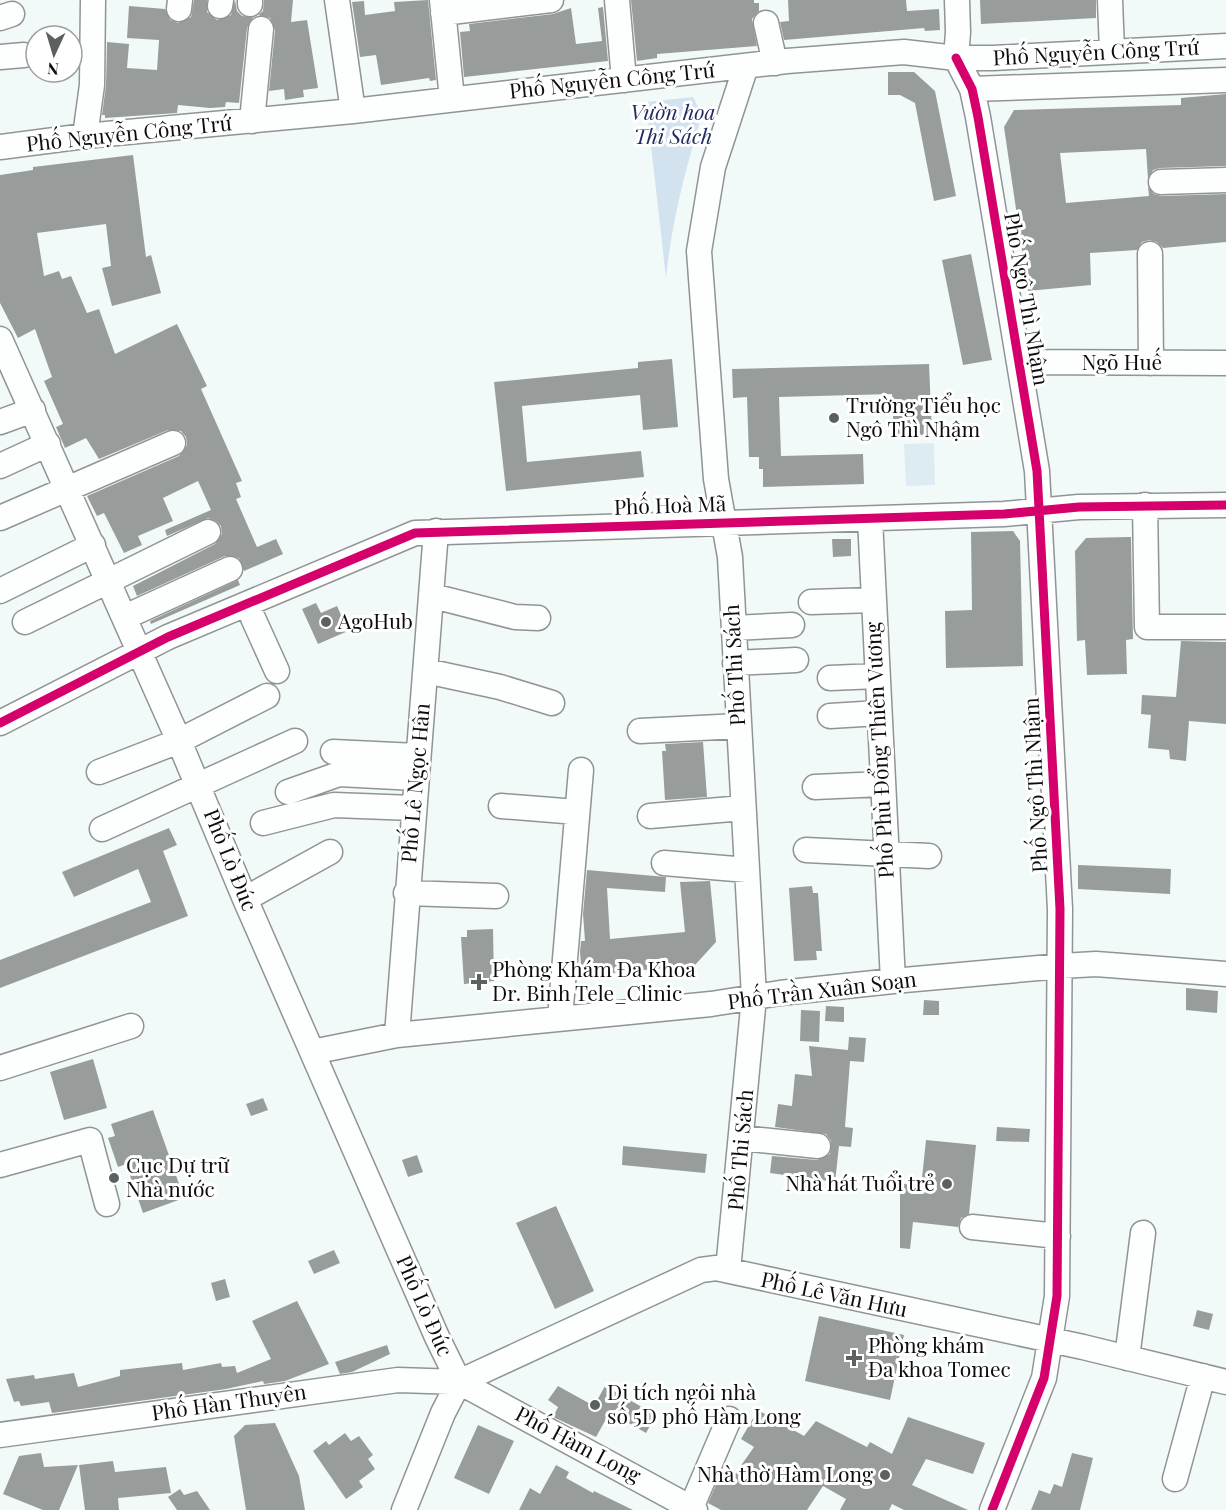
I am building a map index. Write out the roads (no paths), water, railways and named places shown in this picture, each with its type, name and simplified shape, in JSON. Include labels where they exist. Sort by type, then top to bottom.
[{"type":"street","points":[[85,136],[92,85],[93,0]]},
{"type":"street","points":[[337,0],[353,111]]},
{"type":"street","points":[[452,99],[442,7],[550,0]]},
{"type":"street","points":[[617,0],[624,80]]},
{"type":"street","points":[[956,58],[957,0]]},
{"type":"street","points":[[1110,0],[1112,51]]},
{"type":"street","points":[[766,23],[775,63]]},
{"type":"street","points":[[252,121],[261,30]]},
{"type":"street","name":"Phố Nguyễn Công Trứ","points":[[0,147],[85,136],[353,111],[746,66],[904,52],[956,58],[1226,46]]},
{"type":"street","points":[[0,57],[24,55]]},
{"type":"street","name":"Phố Ngô Thì Nhậm","points":[[956,58],[972,89],[1037,471],[1041,510],[1061,966],[1057,1296],[1044,1378],[992,1510]]},
{"type":"street","name":"Phố Thi Sách","points":[[728,1270],[754,997],[730,556],[716,479],[699,251],[713,167],[746,66]]},
{"type":"street","points":[[972,89],[1226,80]]},
{"type":"street","points":[[1161,182],[1226,180]]},
{"type":"street","points":[[1150,254],[1151,363]]},
{"type":"street","name":"Phố Lò Đúc","points":[[0,339],[109,580],[198,783],[245,899],[459,1382]]},
{"type":"street","name":"Ngõ Huế","points":[[1019,362],[1226,363]]},
{"type":"street","points":[[0,422],[33,410]]},
{"type":"street","points":[[0,518],[173,443]]},
{"type":"street","points":[[0,466],[48,444]]},
{"type":"street","points":[[1144,505],[1147,627],[1226,627]]},
{"type":"street","name":"Phố Hoà Mã","points":[[0,723],[140,651],[415,533],[725,521],[1004,514],[1144,505],[1226,505]]},
{"type":"street","name":"Phố Phù Đổng Thiên Vương","points":[[870,519],[892,981]]},
{"type":"street","name":"Phố Lê Ngọc Hân","points":[[397,1035],[416,767],[433,596],[436,531]]},
{"type":"street","points":[[26,622],[208,532]]},
{"type":"street","points":[[0,591],[93,545]]},
{"type":"street","points":[[125,617],[230,570]]},
{"type":"street","points":[[433,596],[515,617],[538,618]]},
{"type":"street","points":[[811,602],[873,600]]},
{"type":"street","points":[[253,618],[277,671]]},
{"type":"street","points":[[734,628],[792,625]]},
{"type":"street","points":[[735,663],[796,660]]},
{"type":"street","points":[[426,671],[501,687],[552,703]]},
{"type":"street","points":[[830,678],[877,676]]},
{"type":"street","points":[[99,772],[179,741],[267,696]]},
{"type":"street","points":[[830,716],[879,713]]},
{"type":"street","points":[[640,731],[739,726]]},
{"type":"street","points":[[102,829],[198,783],[295,741]]},
{"type":"street","points":[[333,752],[416,767]]},
{"type":"street","points":[[288,792],[339,774],[416,767]]},
{"type":"street","points":[[560,1018],[581,770]]},
{"type":"street","points":[[815,787],[882,784]]},
{"type":"street","points":[[263,823],[334,805],[413,808]]},
{"type":"street","points":[[501,806],[577,812]]},
{"type":"street","points":[[650,816],[743,808]]},
{"type":"street","points":[[806,850],[929,856]]},
{"type":"street","points":[[245,899],[330,852]]},
{"type":"street","points":[[664,863],[747,870]]},
{"type":"street","points":[[406,893],[496,896]]},
{"type":"street","name":"Phố Trần Xuân Soạn","points":[[312,1052],[397,1035],[711,1004],[892,981],[1061,966],[1096,964],[1226,974]]},
{"type":"street","points":[[0,1068],[130,1026]]},
{"type":"street","points":[[742,1138],[818,1146]]},
{"type":"street","points":[[0,1165],[90,1140],[107,1204]]},
{"type":"street","points":[[972,1227],[1058,1236]]},
{"type":"street","points":[[1127,1358],[1143,1233]]},
{"type":"street","name":"Phố Lê Văn Hưu","points":[[459,1382],[701,1270],[728,1270],[1226,1382]]},
{"type":"street","points":[[1174,1479],[1203,1376]]},
{"type":"street","name":"Phố Hàn Thuyên","points":[[0,1435],[398,1380],[459,1382]]},
{"type":"street","points":[[404,1510],[442,1413],[459,1382]]},
{"type":"street","name":"Phố Hàm Long","points":[[459,1382],[685,1507]]},
{"type":"street","points":[[685,1507],[729,1419]]},
{"type":"place","name":"Trường Tiểu học Ngô Thì Nhậm","points":[[834,418]]},
{"type":"place","name":"AgoHub","points":[[326,622]]},
{"type":"place","name":"Phòng Khám Đa Khoa Dr. Binh Tele_Clinic","points":[[479,982]]},
{"type":"place","name":"Cục Dự trữ Nhà nước","points":[[114,1178]]},
{"type":"place","name":"Nhà hát Tuổi trẻ","points":[[947,1184]]},
{"type":"place","name":"Phòng khám Đa khoa Tomec","points":[[854,1358]]},
{"type":"place","name":"Di tích ngôi nhà số 5D phố Hàm Long","points":[[595,1405]]},
{"type":"place","name":"Nhà thờ Hàm Long","points":[[885,1475]]},
{"type":"park label","name":"Vườn hoa Thi Sách","points":[[673,125]]}]
